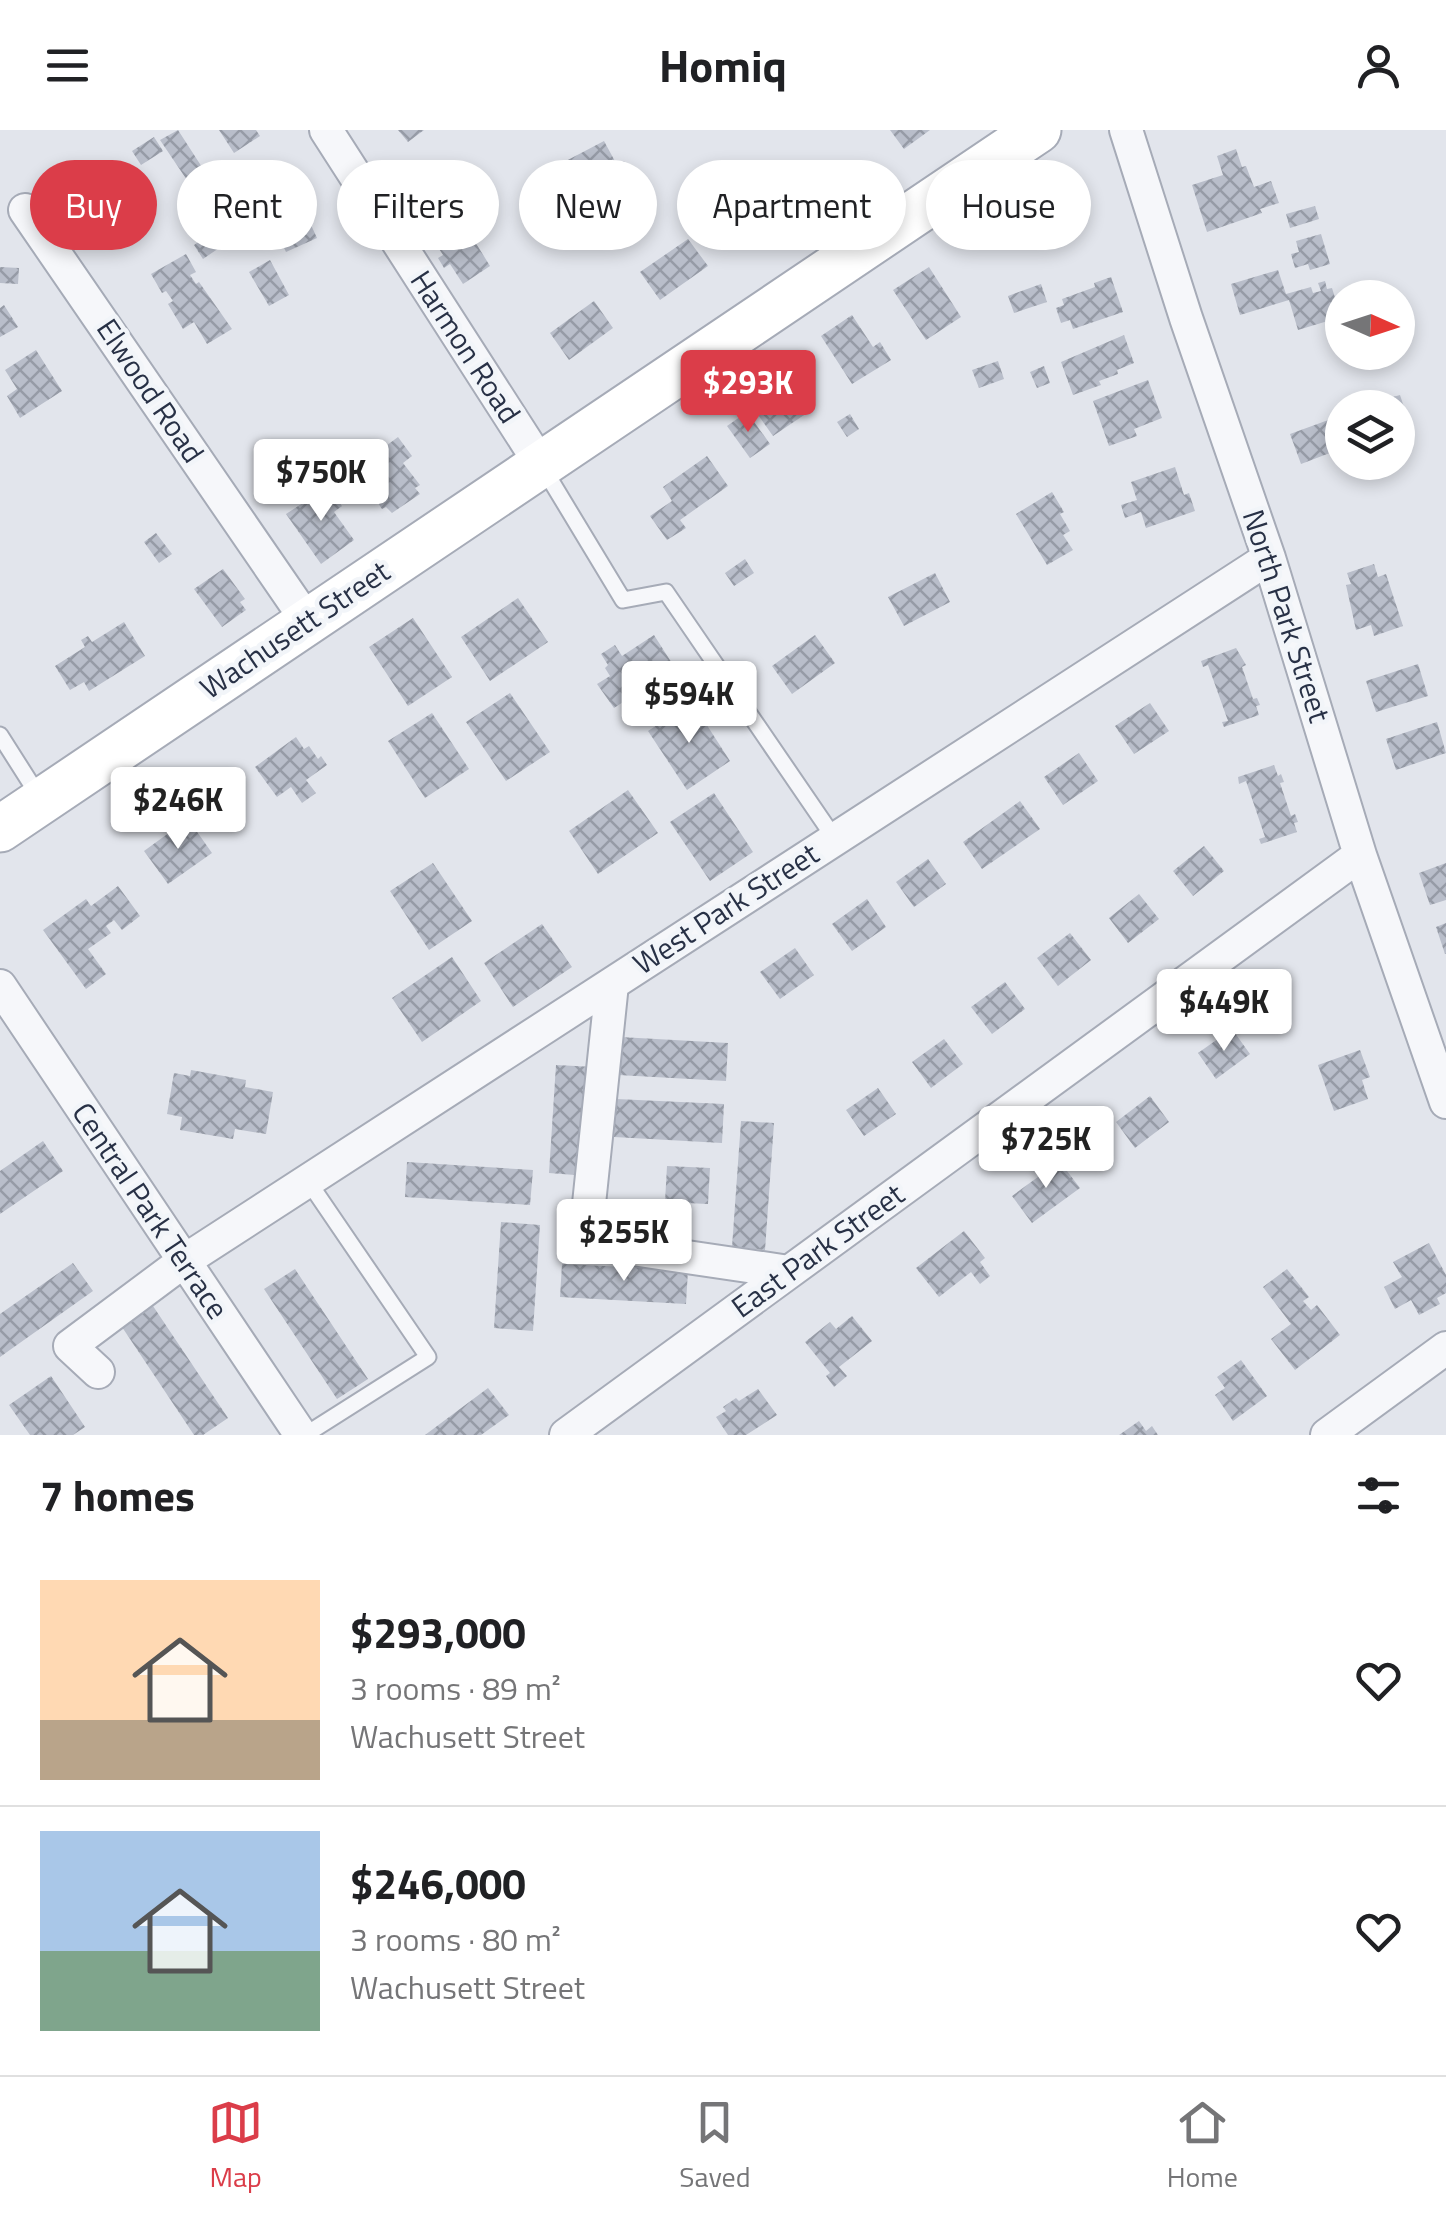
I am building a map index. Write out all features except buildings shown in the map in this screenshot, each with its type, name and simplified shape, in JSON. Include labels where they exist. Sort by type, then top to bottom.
[{"type":"street","name":"Harmon Road","points":[[326,130],[540,462]]},
{"type":"street","name":"Wachusett Street","points":[[0,829],[1038,130]]},
{"type":"street","name":"North Park Street","points":[[1126,130],[1269,558],[1360,855],[1446,1102]]},
{"type":"street","name":"Elwood Road","points":[[26,210],[308,622]]},
{"type":"street","name":"West Park Street","points":[[98,1372],[70,1346],[184,1261],[1269,558]]},
{"type":"street","name":"East Park Street","points":[[566,1435],[1360,855]]},
{"type":"street","points":[[612,984],[585,1242],[789,1272]]},
{"type":"street","name":"Central Park Terrace","points":[[0,986],[302,1435]]},
{"type":"street","points":[[1327,1435],[1446,1348]]},
{"type":"lane","points":[[540,462],[623,600],[666,592],[835,839]]},
{"type":"lane","points":[[0,736],[42,802]]},
{"type":"lane","points":[[302,1435],[428,1357],[308,1181]]}]
